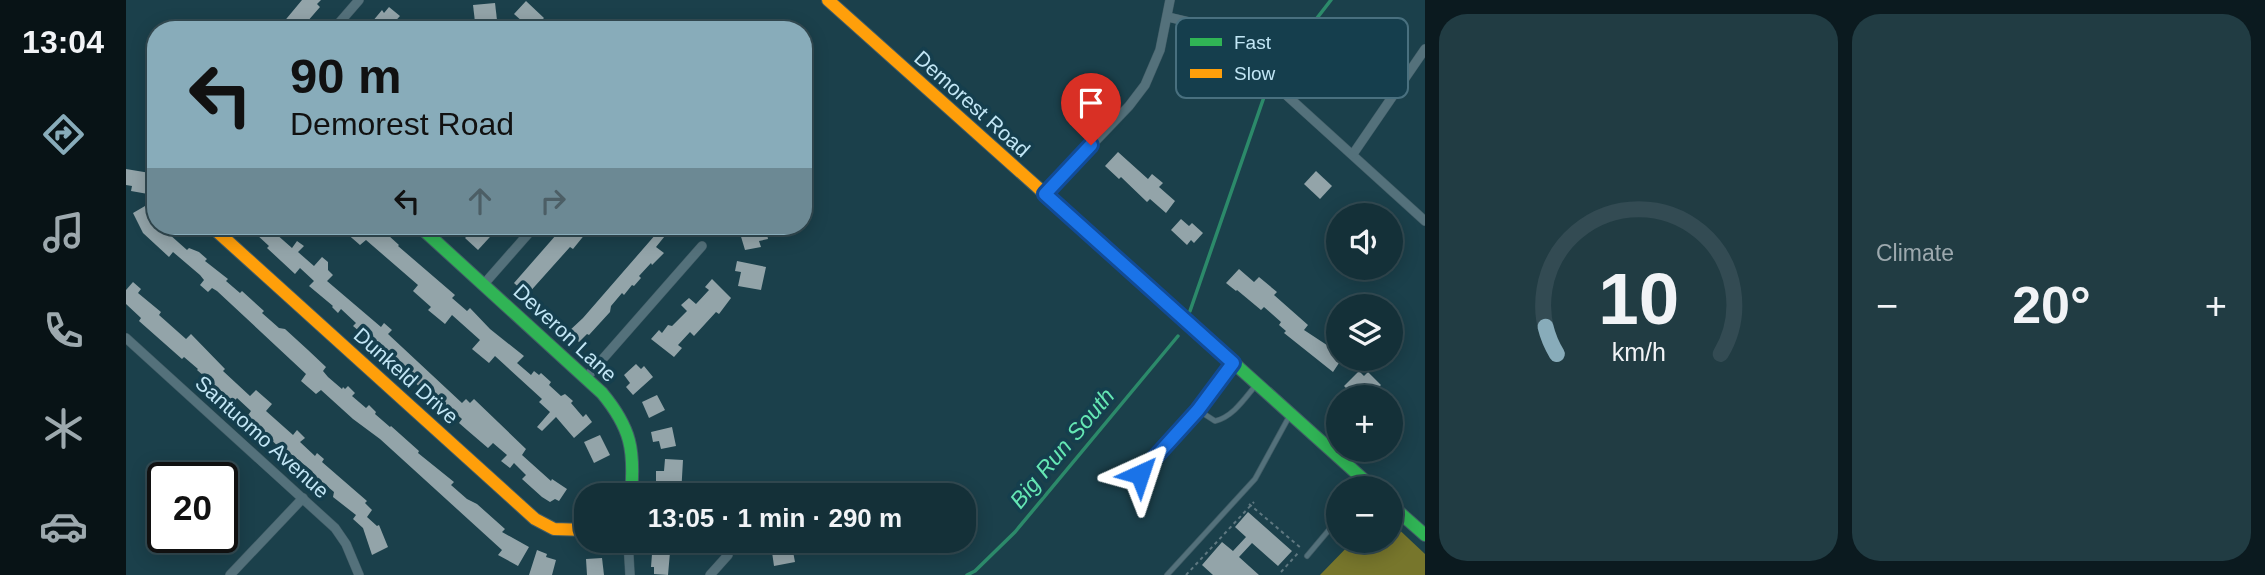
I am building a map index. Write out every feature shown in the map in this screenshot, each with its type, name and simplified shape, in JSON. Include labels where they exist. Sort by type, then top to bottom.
[{"type":"street","points":[[341,21],[359,0]]},
{"type":"street","name":"Demorest Road","points":[[828,0],[1356,476]]},
{"type":"street","points":[[1045,194],[1138,96],[1153,68],[1168,17],[1170,0]]},
{"type":"street","points":[[1168,17],[1176,19]]},
{"type":"street","points":[[1408,74],[1425,49]]},
{"type":"street","points":[[1290,98],[1425,221]]},
{"type":"street","points":[[1353,154],[1391,98]]},
{"type":"street","name":"Dunkeld Drive","points":[[221,235],[535,519],[554,529],[574,530]]},
{"type":"street","name":"Deveron Lane","points":[[429,235],[616,408],[634,446],[632,483]]},
{"type":"street","points":[[484,284],[527,235]]},
{"type":"street","points":[[586,378],[702,246]]},
{"type":"street","name":"Santuomo Avenue","points":[[126,338],[335,528],[346,544],[359,575]]},
{"type":"street","points":[[230,575],[303,498]]},
{"type":"street","points":[[1403,516],[1425,535]]},
{"type":"street","points":[[629,553],[630,575]]},
{"type":"street","points":[[710,575],[728,555]]},
{"type":"lane","points":[[1140,474],[1198,410],[1233,363]]},
{"type":"lane","points":[[1198,410],[1215,421],[1222,420],[1256,384]]},
{"type":"lane","points":[[1167,575],[1255,479],[1290,414]]},
{"type":"lane","points":[[1307,556],[1326,533]]},
{"type":"path","points":[[1186,575],[1251,503],[1302,550],[1281,572]]},
{"type":"shaded area","points":[[1403,533],[1425,554],[1425,575],[1320,575],[1341,553],[1403,553]]},
{"type":"building","points":[[302,0],[321,0],[317,4],[320,7],[308,21],[284,21]]},
{"type":"building","points":[[526,1],[544,18],[541,21],[522,21],[514,14]]},
{"type":"building","points":[[495,3],[497,20],[475,21],[473,5]]},
{"type":"building","points":[[389,7],[400,16],[395,21],[373,21],[382,10],[384,13]]},
{"type":"building","points":[[1118,152],[1148,179],[1152,174],[1163,183],[1159,187],[1175,201],[1166,213],[1150,199],[1147,202],[1105,166]]},
{"type":"building","points":[[126,169],[147,172],[147,194],[131,191],[132,186],[126,185]]},
{"type":"building","points":[[1316,171],[1332,186],[1320,199],[1304,184]]},
{"type":"building","points":[[145,206],[147,235],[170,235],[187,250],[189,248],[199,252],[207,259],[205,261],[228,279],[226,281],[240,293],[242,291],[264,311],[262,313],[279,328],[285,329],[326,367],[323,371],[328,377],[342,389],[348,386],[355,393],[352,396],[366,408],[369,405],[375,414],[419,451],[418,453],[454,482],[451,485],[505,529],[502,532],[529,547],[518,566],[498,555],[502,550],[380,439],[321,390],[316,394],[301,381],[306,374],[217,291],[212,288],[208,292],[200,285],[204,280],[200,275],[173,252],[169,257],[143,233],[133,213]]},
{"type":"building","points":[[1181,219],[1189,226],[1192,223],[1203,233],[1194,243],[1191,240],[1187,245],[1171,230]]},
{"type":"building","points":[[257,235],[277,235],[292,248],[297,241],[304,246],[298,252],[314,266],[322,257],[328,262],[328,270],[333,275],[327,281],[381,327],[384,323],[392,330],[388,334],[462,403],[466,399],[470,403],[474,399],[526,449],[522,455],[551,481],[552,479],[567,489],[559,501],[555,499],[550,502],[542,497],[522,479],[526,475],[514,463],[510,468],[501,461],[507,455],[493,443],[488,448],[459,423],[462,419],[449,407],[446,410],[438,403],[440,401],[426,389],[424,391],[396,365],[397,363],[353,326],[356,323],[341,309],[338,313],[309,286],[314,281],[300,268],[295,274],[267,248],[269,246]]},
{"type":"building","points":[[348,235],[388,235],[455,295],[452,298],[467,311],[470,308],[490,329],[524,356],[517,363],[531,375],[534,371],[539,375],[541,373],[551,382],[549,385],[561,396],[565,394],[583,417],[586,414],[592,422],[574,438],[556,417],[542,431],[537,427],[550,412],[539,402],[542,399],[495,356],[489,363],[472,349],[480,340],[452,315],[445,324],[428,310],[431,307],[413,291],[418,285],[366,240],[360,245]]},
{"type":"building","points":[[468,235],[492,235],[478,250],[465,238]]},
{"type":"building","points":[[556,235],[584,235],[527,295],[514,283]]},
{"type":"building","points":[[655,235],[666,235],[656,247],[664,253],[639,276],[641,278],[634,286],[624,295],[622,293],[611,306],[610,312],[579,342],[568,332]]},
{"type":"building","points":[[740,235],[767,235],[768,239],[759,241],[761,247],[745,250]]},
{"type":"building","points":[[737,261],[766,267],[761,290],[738,286],[741,272],[735,271]]},
{"type":"building","points":[[1239,269],[1254,282],[1259,277],[1277,292],[1274,295],[1308,325],[1304,330],[1326,344],[1326,366],[1284,333],[1286,331],[1279,325],[1281,322],[1264,307],[1261,310],[1226,283]]},
{"type":"building","points":[[712,279],[731,298],[719,314],[716,312],[694,336],[690,332],[678,345],[682,348],[674,357],[651,339],[659,330],[662,333],[668,325],[672,326],[687,311],[681,305],[689,298],[696,304],[709,290],[705,287]]},
{"type":"building","points":[[133,282],[141,289],[138,293],[161,312],[159,315],[186,339],[191,334],[225,369],[223,371],[250,396],[256,390],[272,404],[266,411],[293,435],[297,430],[305,438],[300,442],[315,456],[317,453],[324,459],[322,462],[367,501],[365,503],[372,510],[367,517],[379,525],[388,547],[372,555],[363,528],[353,519],[356,515],[333,497],[334,492],[321,481],[319,484],[311,477],[314,474],[312,471],[291,454],[288,456],[246,418],[251,411],[237,398],[234,402],[212,383],[210,385],[202,378],[204,376],[198,369],[184,357],[182,359],[139,321],[141,318],[126,304],[126,290]]},
{"type":"building","points":[[636,364],[641,369],[644,366],[653,377],[633,395],[626,387],[630,383],[624,375]]},
{"type":"building","points":[[1359,371],[1364,376],[1368,372],[1381,385],[1345,385]]},
{"type":"building","points":[[657,395],[665,410],[649,418],[642,402]]},
{"type":"building","points":[[672,427],[676,446],[661,449],[659,441],[653,442],[651,432]]},
{"type":"building","points":[[600,435],[610,455],[594,463],[584,442]]},
{"type":"building","points":[[665,459],[683,460],[682,483],[656,483],[656,471],[664,471]]},
{"type":"building","points":[[1248,512],[1292,551],[1278,566],[1252,543],[1239,557],[1259,575],[1213,575],[1202,565],[1222,542],[1233,551],[1246,537],[1235,527]]},
{"type":"building","points":[[537,550],[556,560],[552,575],[529,575]]},
{"type":"building","points":[[652,553],[670,553],[668,575],[654,574],[654,567],[651,567]]},
{"type":"building","points":[[772,553],[793,553],[795,562],[774,566]]},
{"type":"building","points":[[602,558],[604,575],[587,575],[586,559]]},
{"type":"waterway","name":"Big Run South","points":[[1317,18],[1331,0]]},
{"type":"waterway","name":"Big Run South","points":[[1190,311],[1264,98]]},
{"type":"waterway","name":"Big Run South","points":[[967,575],[975,571],[1015,532],[1178,336]]},
{"type":"traffic: fast","points":[[429,235],[602,393],[619,417],[629,440],[631,483]]},
{"type":"traffic: fast","points":[[1177,312],[1360,476]]},
{"type":"traffic: fast","points":[[1403,516],[1425,535]]},
{"type":"traffic: slow","points":[[828,0],[1177,312]]},
{"type":"traffic: slow","points":[[221,235],[535,519],[554,529],[574,530]]},
{"type":"route","points":[[1091,145],[1045,194],[1233,363],[1198,410],[1140,474]]}]
